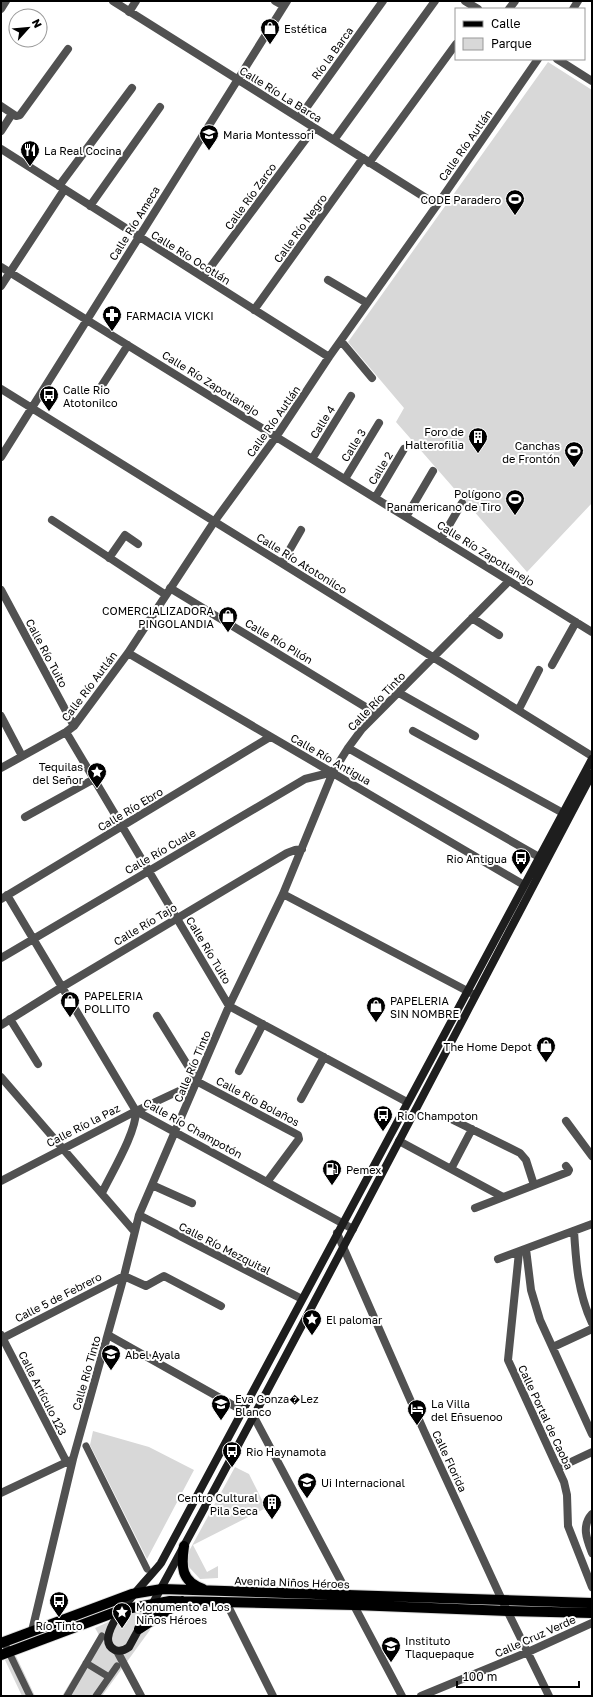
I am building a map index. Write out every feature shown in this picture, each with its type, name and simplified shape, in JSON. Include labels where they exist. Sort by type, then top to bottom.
[{"type":"main road","points":[[592,759],[161,1563],[145,1582],[132,1594],[107,1635],[110,1647],[118,1651],[126,1650],[129,1647],[162,1589],[592,774]]},
{"type":"main road","points":[[184,1546],[182,1564],[186,1576],[193,1584],[207,1591]]},
{"type":"main road","name":"Avenida Niños Héroes","points":[[2,1640],[32,1631],[132,1594],[162,1589],[592,1603]]},
{"type":"main road","points":[[139,1630],[184,1600]]},
{"type":"main road","name":"Avenida Niños Héroes","points":[[5,1653],[121,1610],[153,1603],[184,1600],[592,1613]]},
{"type":"street","points":[[1,9],[6,1]]},
{"type":"street","name":"Calle Río La Barca","points":[[113,1],[437,205]]},
{"type":"street","points":[[129,12],[136,1]]},
{"type":"street","points":[[275,1],[286,4]]},
{"type":"street","name":"Río la Barca","points":[[299,118],[383,1]]},
{"type":"street","points":[[334,140],[435,1]]},
{"type":"street","points":[[465,1],[476,8]]},
{"type":"street","name":"Calle Río Ameca","points":[[1,457],[31,407],[286,4]]},
{"type":"street","name":"Calle Río Negro","points":[[254,310],[455,45]]},
{"type":"street","points":[[1,106],[12,114],[18,116],[21,114],[68,49]]},
{"type":"street","name":"Calle Río Autlán","points":[[1,768],[66,732],[74,726],[128,653],[214,522],[276,437],[329,357],[537,60]]},
{"type":"street","points":[[559,60],[592,81]]},
{"type":"street","points":[[1,286],[62,188],[132,88]]},
{"type":"street","points":[[90,206],[160,107]]},
{"type":"street","points":[[1,131],[12,114]]},
{"type":"street","name":"Calle Río Zarco","points":[[203,277],[314,128]]},
{"type":"street","name":"Calle Río Ocotlán","points":[[1,149],[329,357]]},
{"type":"street","name":"Calle Río Zapotlanejo","points":[[1,267],[592,632]]},
{"type":"street","points":[[328,280],[368,303]]},
{"type":"street","points":[[341,341],[372,378]]},
{"type":"street","points":[[98,390],[128,345]]},
{"type":"street","name":"Calle Río Atotonilco","points":[[1,389],[434,658],[519,709],[592,756]]},
{"type":"street","name":"Calle 4","points":[[312,459],[351,396]]},
{"type":"street","name":"Calle 3","points":[[345,479],[379,423]]},
{"type":"street","name":"Calle 2","points":[[375,498],[404,449]]},
{"type":"street","points":[[406,517],[433,471]]},
{"type":"street","points":[[442,539],[462,503]]},
{"type":"street","name":"Calle Río Pilón","points":[[52,520],[109,558],[377,714]]},
{"type":"street","points":[[282,563],[301,530]]},
{"type":"street","points":[[109,558],[125,535],[138,544]]},
{"type":"street","name":"Calle Río Tinto","points":[[32,1631],[70,1460],[108,1335],[139,1215],[230,1006],[283,894],[333,772],[348,748],[377,714],[509,581]]},
{"type":"street","name":"Calle Río Tuito","points":[[1,590],[74,726]]},
{"type":"street","points":[[472,618],[499,635]]},
{"type":"street","points":[[552,665],[576,622]]},
{"type":"street","name":"Calle Río Antigua","points":[[128,653],[524,885]]},
{"type":"street","points":[[519,709],[539,670]]},
{"type":"street","points":[[399,693],[475,736]]},
{"type":"street","points":[[1,716],[22,756]]},
{"type":"street","points":[[413,731],[563,812]]},
{"type":"street","name":"Calle Río Tuito","points":[[66,732],[230,1006]]},
{"type":"street","name":"Calle Río Ebro","points":[[4,897],[270,737]]},
{"type":"street","points":[[348,748],[539,857]]},
{"type":"street","name":"Calle Río Cuale","points":[[1,958],[305,779],[333,772]]},
{"type":"street","points":[[25,817],[94,779]]},
{"type":"street","name":"Calle Río Tajo","points":[[1,1025],[62,986],[287,853],[302,849]]},
{"type":"street","points":[[283,894],[476,995]]},
{"type":"street","name":"Calle Río Champotón","points":[[4,897],[33,939],[62,986],[136,1111],[353,1229]]},
{"type":"street","points":[[230,1006],[408,1102]]},
{"type":"street","points":[[157,1016],[198,1082]]},
{"type":"street","points":[[10,1019],[38,1064]]},
{"type":"street","points":[[239,1071],[263,1024]]},
{"type":"street","points":[[301,1099],[324,1057]]},
{"type":"street","points":[[1,1077],[134,1230]]},
{"type":"street","name":"Calle Río la Paz","points":[[1,1181],[136,1111],[198,1082]]},
{"type":"street","name":"Calle Río Bolaños","points":[[198,1082],[298,1135],[299,1139],[267,1182]]},
{"type":"street","points":[[102,1193],[132,1130],[136,1119],[136,1111]]},
{"type":"street","points":[[447,1117],[524,1156],[534,1185]]},
{"type":"street","points":[[566,1121],[592,1156]]},
{"type":"street","points":[[451,1169],[472,1129]]},
{"type":"street","points":[[399,1141],[503,1197]]},
{"type":"street","points":[[475,1208],[569,1172],[566,1166]]},
{"type":"street","points":[[152,1185],[192,1203]]},
{"type":"street","name":"Calle Río Mezquital","points":[[139,1215],[302,1300]]},
{"type":"street","points":[[498,1260],[592,1224]]},
{"type":"street","points":[[574,1231],[576,1272],[582,1296],[592,1323]]},
{"type":"street","name":"Calle Florida","points":[[337,1233],[424,1431],[502,1600],[549,1696]]},
{"type":"street","points":[[523,1250],[533,1299],[540,1320],[592,1434]]},
{"type":"street","name":"Calle Portal de Caoba","points":[[523,1250],[508,1360],[558,1468],[566,1489],[568,1526],[592,1587]]},
{"type":"street","points":[[124,1276],[146,1286],[164,1276],[221,1306]]},
{"type":"street","name":"Calle 5 de Febrero","points":[[1,1337],[124,1276]]},
{"type":"street","points":[[553,1347],[592,1329]]},
{"type":"street","points":[[108,1335],[254,1417],[402,1696]]},
{"type":"street","name":"Calle Artículo 123","points":[[1,1337],[70,1460]]},
{"type":"street","points":[[86,1446],[147,1569]]},
{"type":"street","points":[[558,1468],[592,1452]]},
{"type":"street","points":[[1,1492],[70,1460]]},
{"type":"street","points":[[592,1514],[585,1528],[587,1541],[592,1553]]},
{"type":"street","points":[[576,1546],[587,1541]]},
{"type":"street","points":[[226,1602],[273,1696]]},
{"type":"street","name":"Calle Cruz Verde","points":[[421,1696],[528,1652],[592,1623]]},
{"type":"street","points":[[67,1696],[102,1636]]},
{"type":"street","points":[[2,1640],[5,1653],[30,1696]]},
{"type":"street","points":[[118,1651],[141,1696]]},
{"type":"street","points":[[86,1663],[109,1678]]},
{"type":"street","points":[[96,1696],[117,1666]]},
{"type":"green space","name":"CODE Paradero","points":[[548,62],[592,90],[592,503],[527,572],[396,422],[404,408],[348,342]]},
{"type":"green space","points":[[93,1431],[149,1447],[194,1470],[147,1559],[90,1445]]},
{"type":"green space","points":[[235,1467],[249,1474],[266,1508],[193,1545],[207,1572],[218,1566],[218,1578],[200,1579],[188,1566],[188,1553]]},
{"type":"green space","points":[[140,1612],[148,1619],[150,1630],[102,1696],[62,1696],[99,1635],[95,1628],[128,1613]]},
{"type":"green space","points":[[16,1656],[35,1696],[22,1696],[5,1660]]},
{"type":"place","name":"Estética","points":[[270,45]]},
{"type":"place","name":"Maria Montessori","points":[[209,151]]},
{"type":"place","name":"La Real Cocina","points":[[30,167]]},
{"type":"place","name":"CODE Paradero","points":[[515,216]]},
{"type":"place","name":"FARMACIA VICKI","points":[[112,332]]},
{"type":"place","name":"Calle Rio Atotonilco","points":[[49,412]]},
{"type":"place","name":"Foro de Halterofilia","points":[[478,454]]},
{"type":"place","name":"Canchas de Frontón","points":[[574,468]]},
{"type":"place","name":"Polígono Panamericano de Tiro","points":[[515,516]]},
{"type":"place","name":"COMERCIALIZADORA PINGOLANDIA","points":[[228,633]]},
{"type":"place","name":"Tequilas del Señor","points":[[97,789]]},
{"type":"place","name":"Rio Antigua","points":[[521,875]]},
{"type":"place","name":"PAPELERIA POLLITO","points":[[70,1018]]},
{"type":"place","name":"PAPELERIA SIN NOMBRE","points":[[376,1023]]},
{"type":"place","name":"The Home Depot","points":[[546,1063]]},
{"type":"place","name":"Rio Champoton","points":[[383,1132]]},
{"type":"place","name":"Pemex","points":[[332,1186]]},
{"type":"place","name":"El palomar","points":[[312,1336]]},
{"type":"place","name":"Abel Ayala","points":[[111,1371]]},
{"type":"place","name":"Eva Gonza�Lez Blanco","points":[[221,1421]]},
{"type":"place","name":"La Villa del Eñsuenoo","points":[[417,1426]]},
{"type":"place","name":"Rio Haynamota","points":[[232,1468]]},
{"type":"place","name":"Ui Internacional","points":[[307,1499]]},
{"type":"place","name":"Centro Cultural Pila Seca","points":[[272,1520]]},
{"type":"place","name":"Río Tinto","points":[[59,1618]]},
{"type":"place","name":"Monumento a Los Niños Héroes","points":[[122,1629]]},
{"type":"place","name":"Instituto Tlaquepaque","points":[[391,1663]]}]
